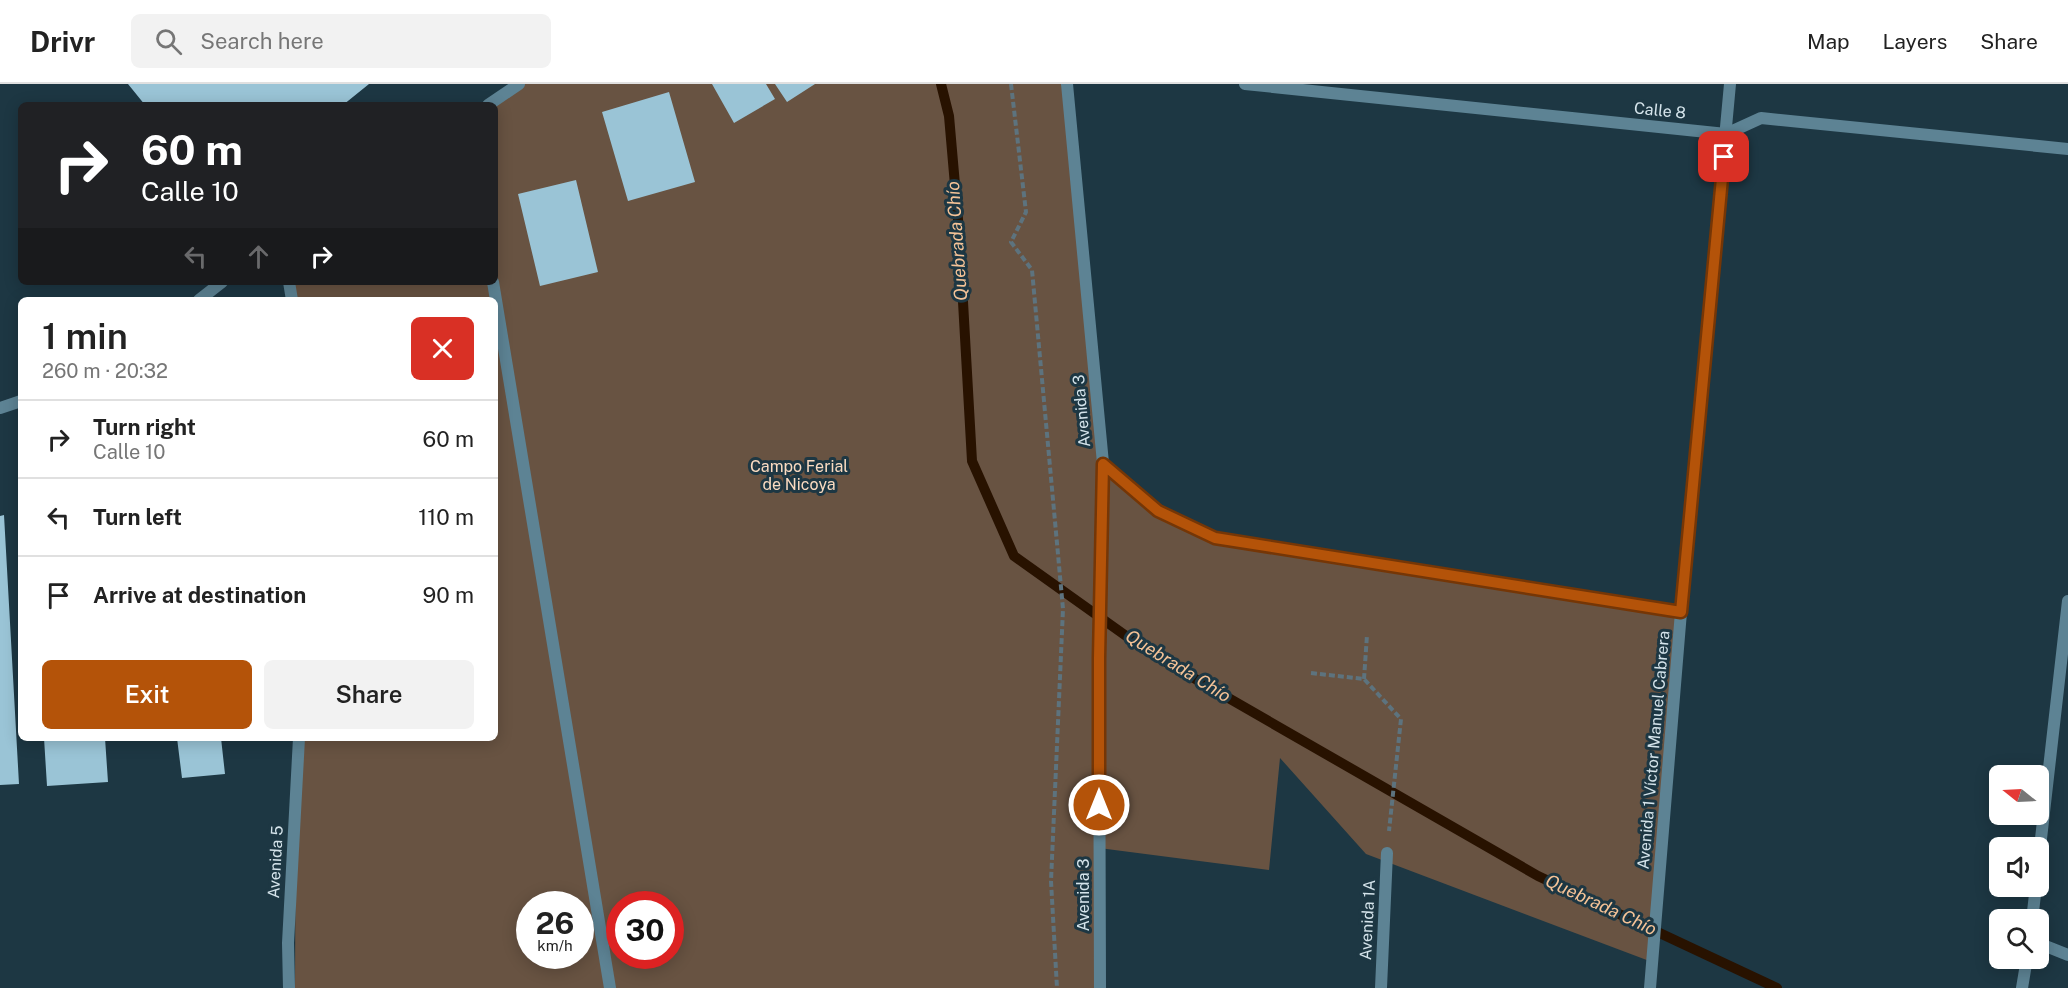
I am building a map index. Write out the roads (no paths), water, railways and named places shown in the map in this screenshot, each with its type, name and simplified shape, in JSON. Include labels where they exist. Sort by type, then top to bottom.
[{"type":"street","points":[[492,102],[519,84]]},
{"type":"street","name":"Avenida 3","points":[[1067,84],[1103,464],[1099,658],[1100,988]]},
{"type":"street","name":"Calle 8","points":[[1245,84],[1726,134]]},
{"type":"street","name":"Avenida 1 Víctor Manuel Cabrera","points":[[1650,988],[1681,612],[1730,84]]},
{"type":"street","points":[[1726,134],[1761,118],[2068,149]]},
{"type":"street","points":[[203,297],[218,285]]},
{"type":"street","points":[[498,312],[610,988]]},
{"type":"street","points":[[0,408],[18,402]]},
{"type":"street","points":[[1103,464],[1158,511],[1215,538],[1681,612]]},
{"type":"street","points":[[2041,837],[2068,601]]},
{"type":"street","name":"Avenida 5","points":[[289,988],[288,943],[298,741]]},
{"type":"street","name":"Avenida 1A","points":[[1381,988],[1387,853]]},
{"type":"street","points":[[2049,947],[2068,955]]},
{"type":"street","points":[[2022,988],[2025,969]]},
{"type":"waterway","name":"Quebrada Chío","points":[[941,84],[949,116],[959,231],[972,461],[1014,556],[1143,648],[1538,876],[1777,988]]},
{"type":"park label","name":"Campo Ferial de Nicoya","points":[[799,475]]}]
